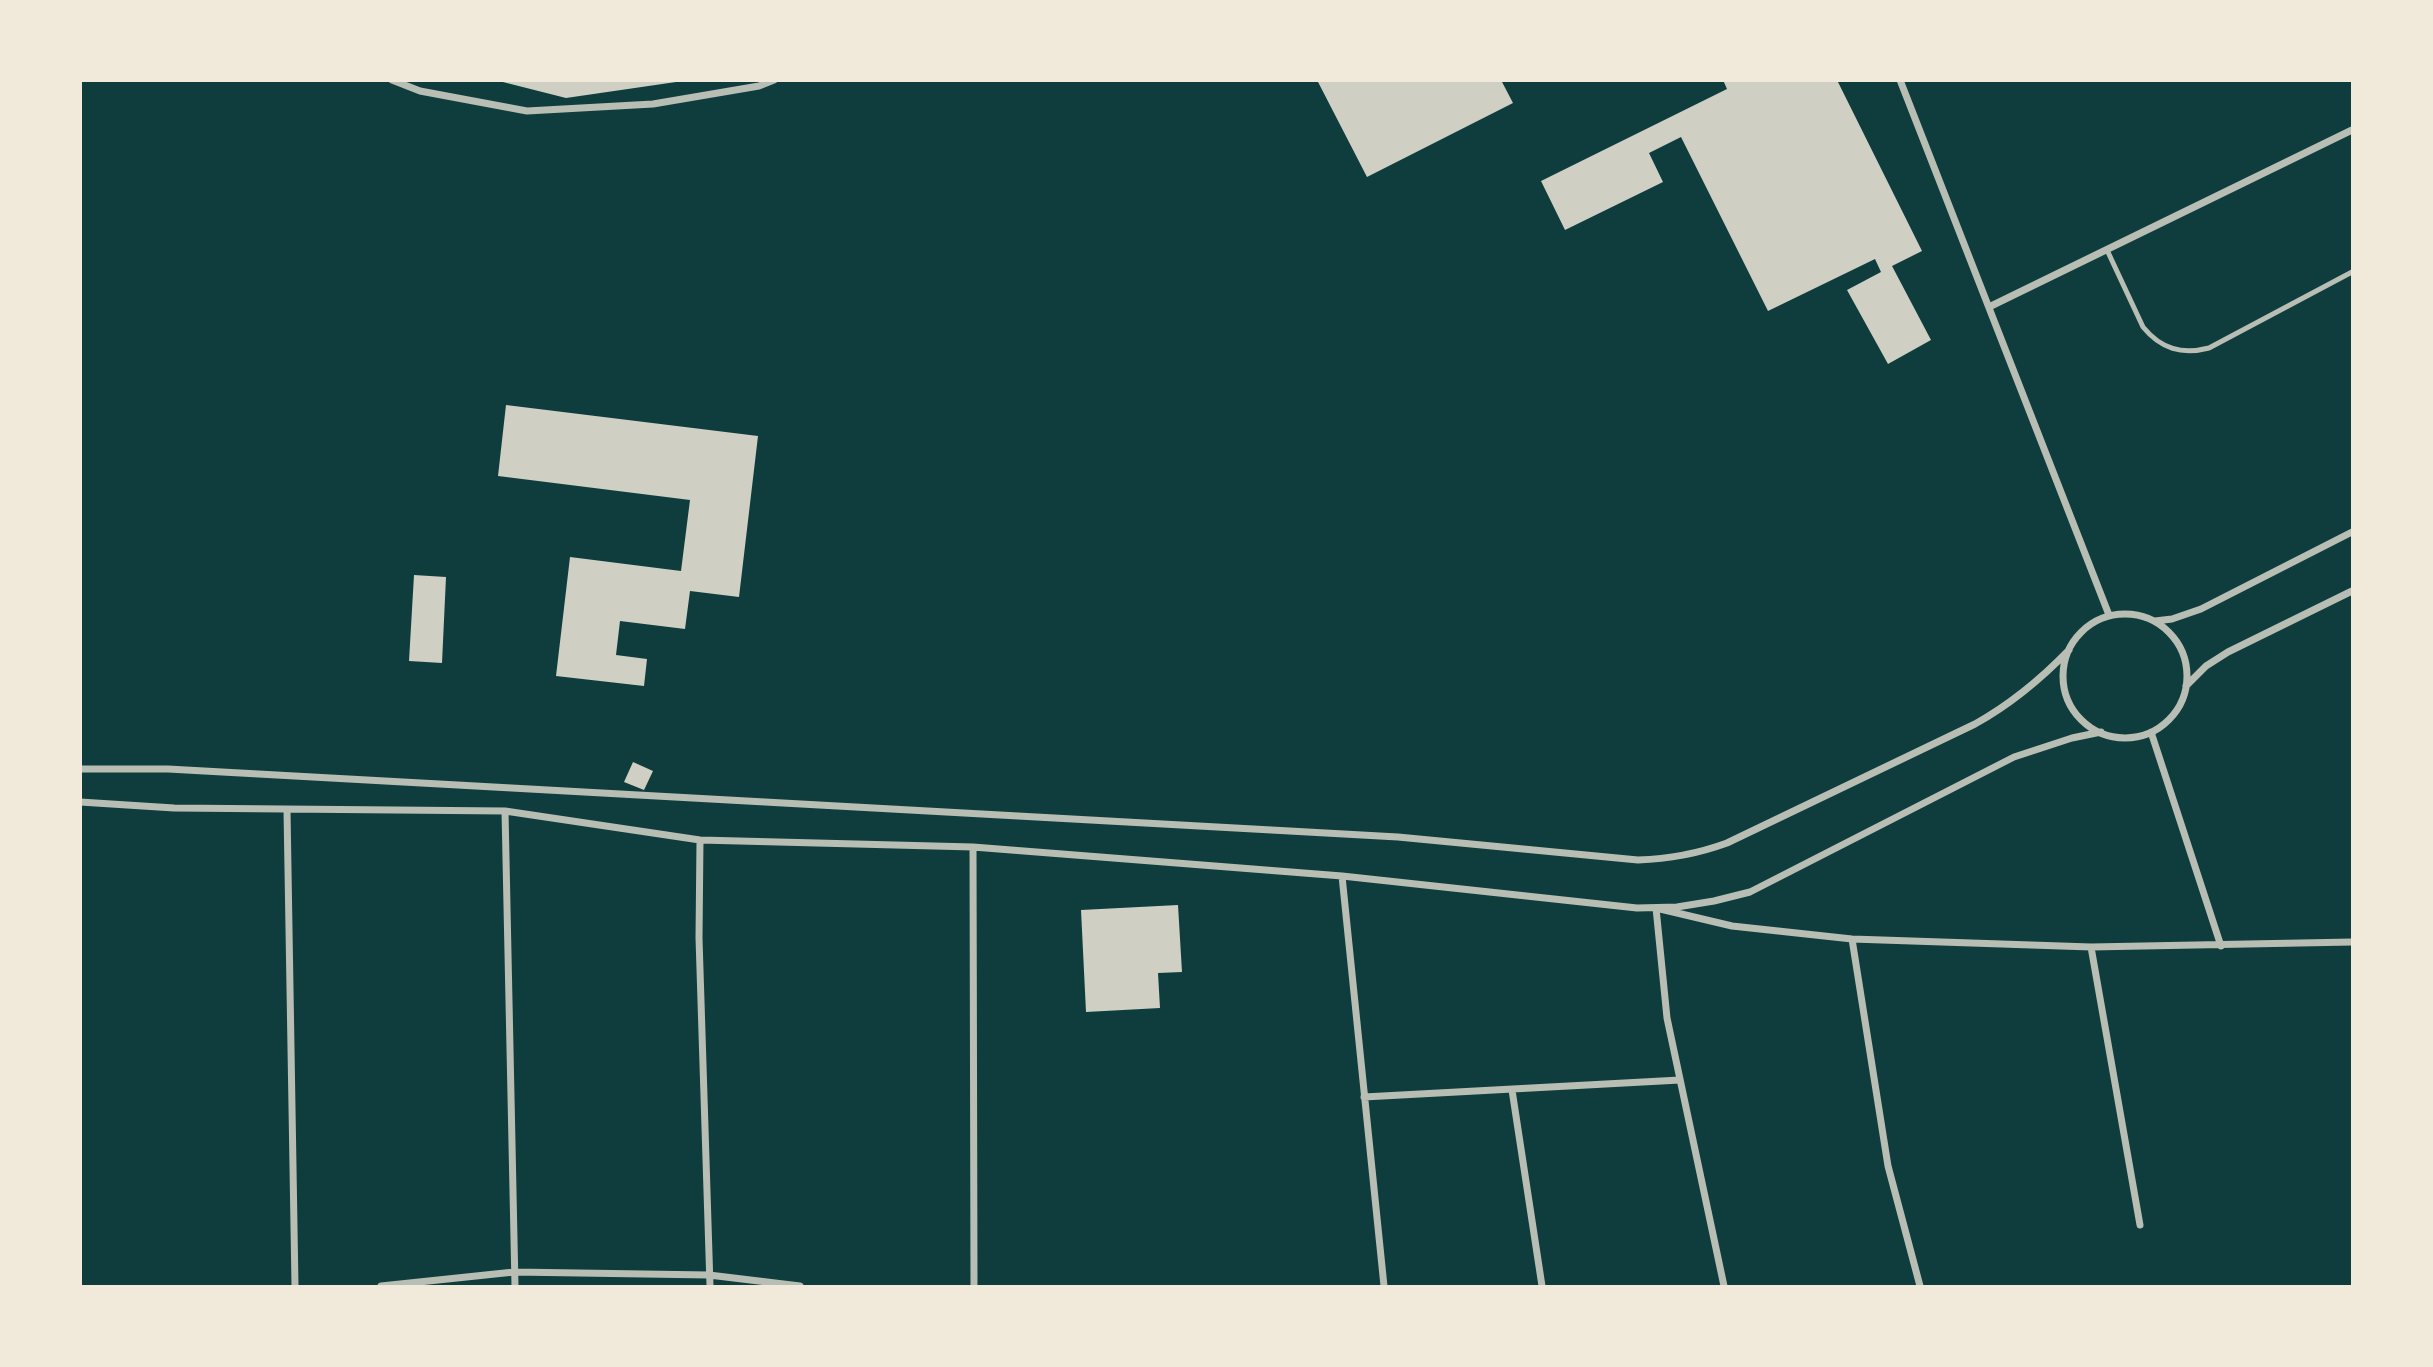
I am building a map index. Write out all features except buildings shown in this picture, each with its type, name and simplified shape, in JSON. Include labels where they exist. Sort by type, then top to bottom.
[{"type":"street","points":[[392,80],[420,91],[527,111],[653,103],[759,86],[774,80]]},
{"type":"street","points":[[1900,80],[2109,615]]},
{"type":"street","points":[[1989,307],[2353,130]]},
{"type":"street","points":[[2155,621],[2172,619],[2202,609],[2353,533]]},
{"type":"street","points":[[2186,687],[2206,666],[2228,652],[2353,592]]},
{"type":"street","points":[[80,769],[182,769],[1356,834],[1638,859],[1668,859],[1727,843],[1975,724],[2013,701],[2043,677],[2069,650],[2085,628],[2109,615],[2133,614],[2155,621],[2170,633],[2181,649],[2186,668],[2186,687],[2182,701],[2164,724],[2151,732],[2126,738],[2101,733],[2072,738],[2014,758],[1749,892],[1714,901],[1656,908],[1596,905],[1342,876],[973,847],[700,840],[505,811],[174,808],[80,802]]},
{"type":"street","points":[[2069,650],[2064,665],[2067,698],[2075,712],[2101,733]]},
{"type":"street","points":[[2151,732],[2221,946]]},
{"type":"street","points":[[287,810],[295,1286]]},
{"type":"street","points":[[505,811],[515,1286]]},
{"type":"street","points":[[700,840],[699,938],[710,1286]]},
{"type":"street","points":[[973,847],[974,1286]]},
{"type":"street","points":[[1342,876],[1384,1286]]},
{"type":"street","points":[[1656,908],[1732,926],[1852,939],[2091,947],[2353,942]]},
{"type":"street","points":[[1656,908],[1667,1018],[1724,1286]]},
{"type":"street","points":[[1852,939],[1888,1166],[1920,1286]]},
{"type":"street","points":[[2091,947],[2140,1225]]},
{"type":"street","points":[[1364,1097],[1680,1080]]},
{"type":"street","points":[[1513,1090],[1542,1286]]},
{"type":"street","points":[[381,1286],[513,1272],[709,1275],[800,1286]]},
{"type":"lane","points":[[2107,250],[2143,327],[2152,338],[2178,351],[2194,352],[2209,348],[2353,272]]}]
